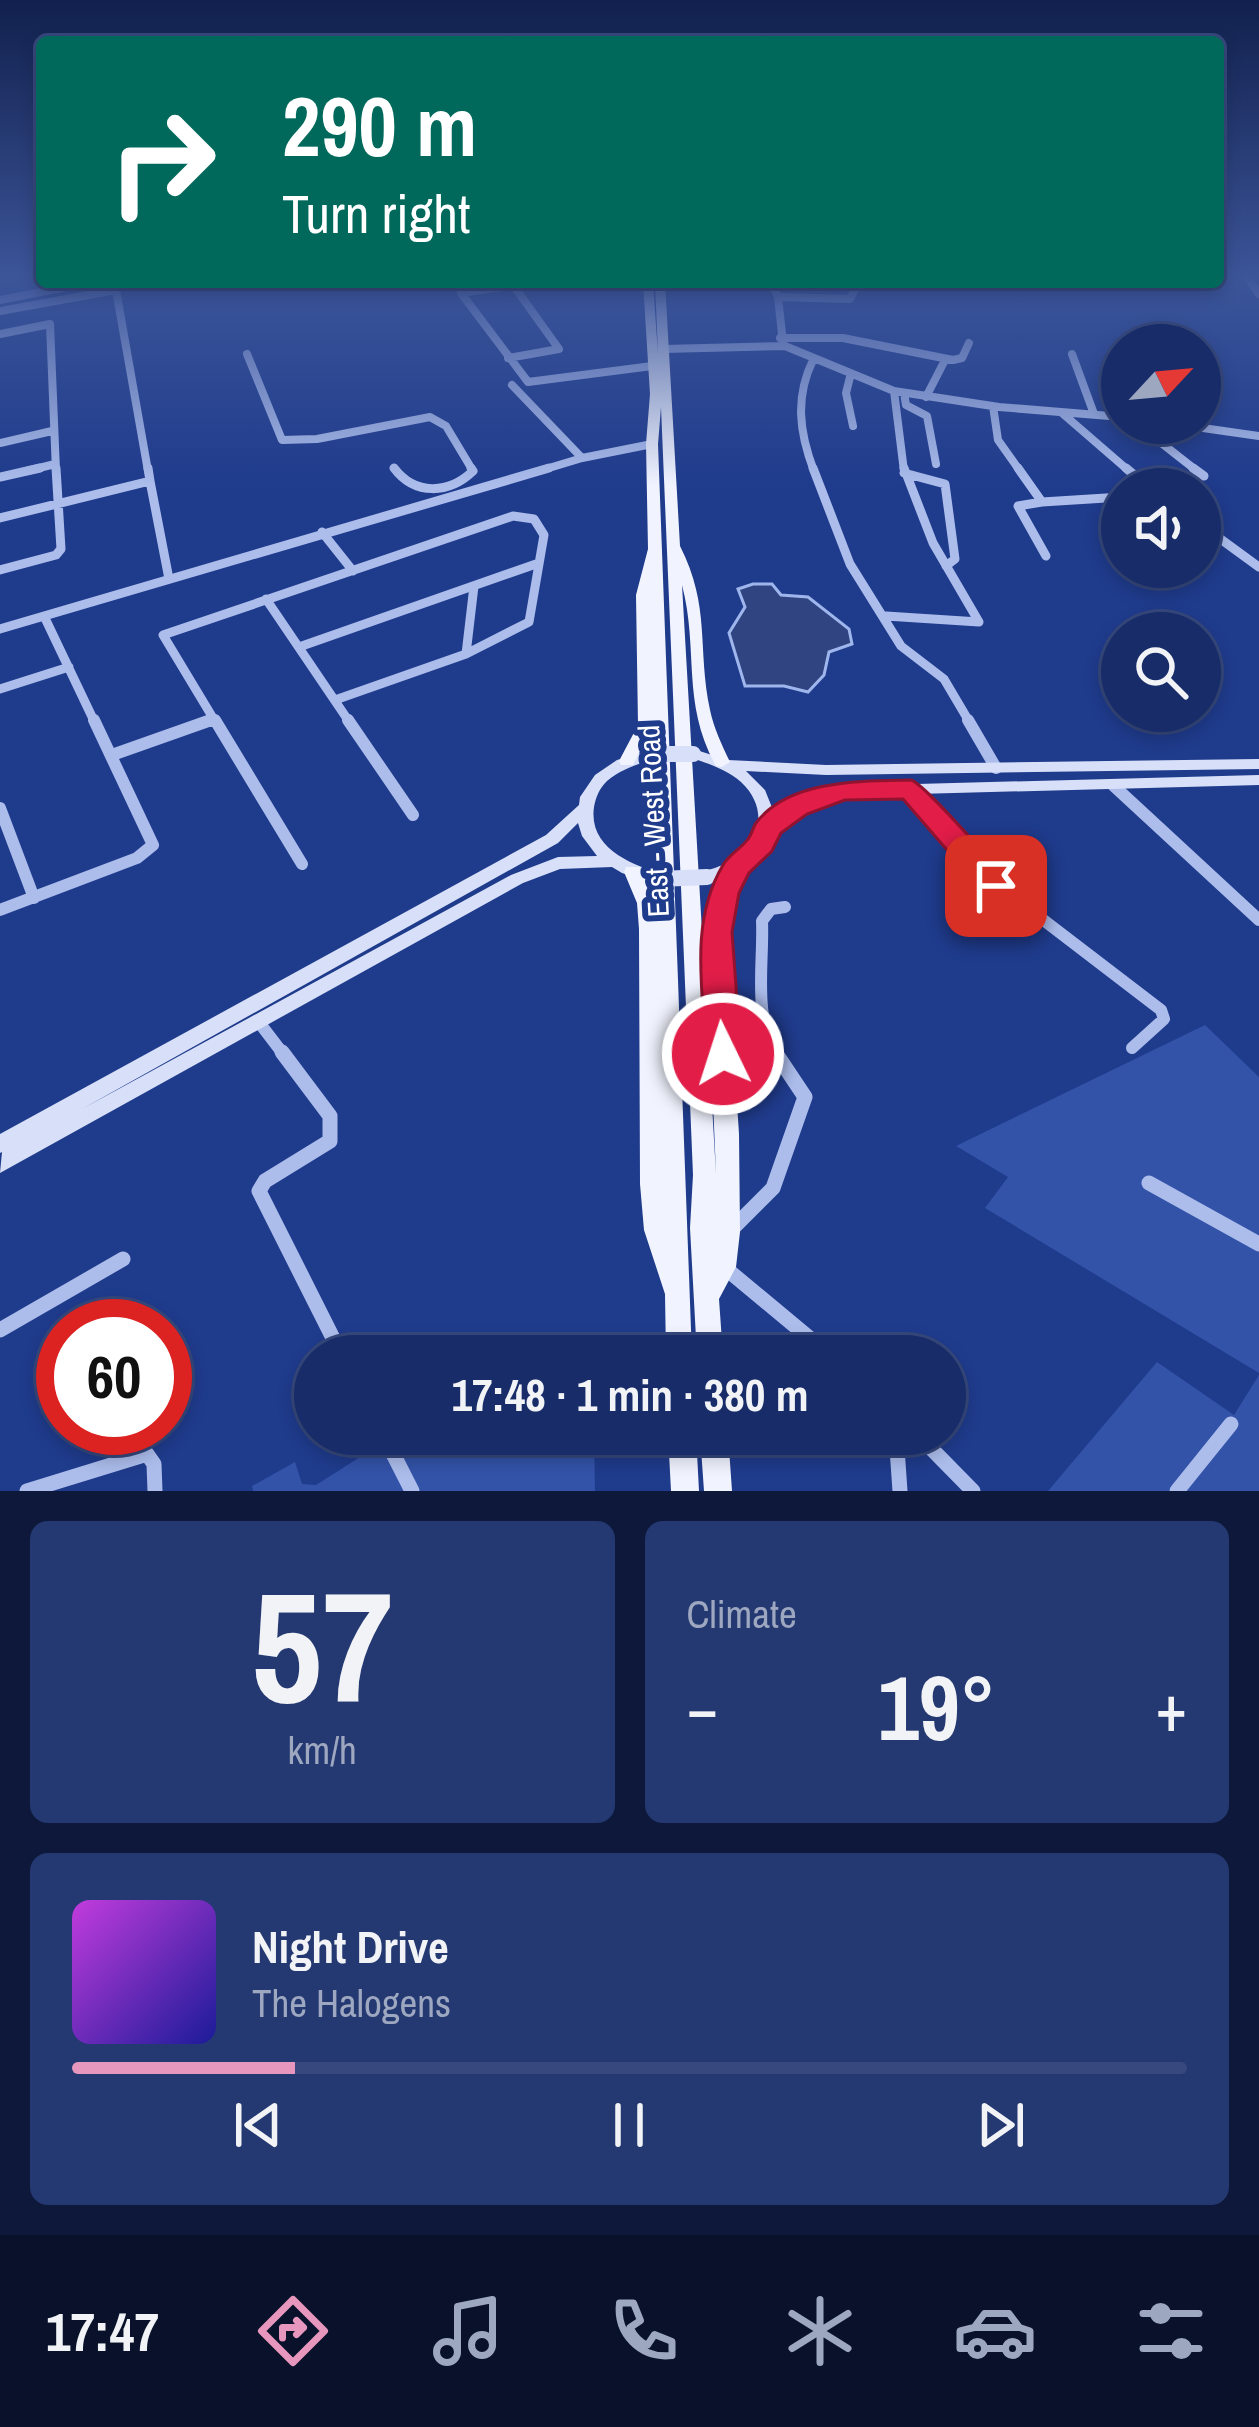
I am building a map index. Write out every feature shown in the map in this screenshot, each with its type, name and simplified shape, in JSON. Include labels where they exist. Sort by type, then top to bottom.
[{"type":"main road","name":"East - West Road","points":[[651,347],[656,394],[652,444],[663,543],[705,1175],[708,1335]]},
{"type":"main road","name":"East - West Road","points":[[664,347],[663,543],[678,1335]]},
{"type":"main road","points":[[0,1164],[541,868],[623,867],[659,879],[706,877],[737,866],[758,848],[768,827],[769,811],[759,789],[725,763],[702,722],[691,577],[663,543],[643,596],[646,725],[626,761]]},
{"type":"main road","points":[[0,1144],[535,849],[583,809],[595,784],[626,761],[655,754],[693,754],[725,763],[809,770],[1259,764]]},
{"type":"main road","points":[[768,827],[823,795],[1259,780]]},
{"type":"main road","points":[[583,809],[589,837],[623,867],[646,903],[656,1230],[676,1294]]},
{"type":"main road","points":[[705,1298],[724,1267],[728,1232],[728,1135],[716,932],[723,893],[737,866]]},
{"type":"main road","points":[[683,1455],[685,1491]]},
{"type":"main road","points":[[715,1455],[718,1491]]},
{"type":"street","points":[[0,570],[56,555],[61,549],[50,347]]},
{"type":"street","points":[[126,347],[137,425],[169,579]]},
{"type":"street","points":[[500,347],[528,382],[652,366]]},
{"type":"street","points":[[508,358],[557,347]]},
{"type":"street","points":[[664,350],[714,347]]},
{"type":"street","points":[[790,347],[850,377],[899,392],[1101,415]]},
{"type":"street","points":[[883,347],[945,360],[960,359],[967,347]]},
{"type":"street","points":[[247,354],[282,440],[317,439],[430,417],[446,426],[473,471],[452,487],[426,489],[405,483],[394,468]]},
{"type":"street","points":[[1072,354],[1094,414]]},
{"type":"street","points":[[813,360],[801,384],[800,404],[812,473],[850,565],[901,646],[944,680],[996,768]]},
{"type":"street","points":[[926,397],[945,360]]},
{"type":"street","points":[[850,377],[846,393],[853,426]]},
{"type":"street","points":[[512,385],[582,458]]},
{"type":"street","points":[[886,616],[979,622],[929,542],[904,473],[893,421],[899,392]]},
{"type":"street","points":[[899,392],[906,405],[927,416],[937,464]]},
{"type":"street","points":[[993,406],[998,440],[1042,502]]},
{"type":"street","points":[[1059,411],[1126,468]]},
{"type":"street","points":[[0,443],[52,431]]},
{"type":"street","points":[[1221,431],[1259,436]]},
{"type":"street","points":[[0,628],[582,458],[652,444]]},
{"type":"street","points":[[1163,444],[1194,468]]},
{"type":"street","points":[[0,477],[55,464]]},
{"type":"street","points":[[904,473],[945,484],[955,559],[946,566]]},
{"type":"street","points":[[0,518],[150,481]]},
{"type":"street","points":[[1046,556],[1018,506],[1101,498]]},
{"type":"street","points":[[302,864],[163,634],[522,516],[543,528],[536,602],[529,622],[466,654],[335,700]]},
{"type":"street","points":[[322,532],[353,571]]},
{"type":"street","points":[[1221,539],[1259,567]]},
{"type":"street","points":[[298,647],[536,564]]},
{"type":"street","points":[[466,654],[473,586]]},
{"type":"street","points":[[266,599],[413,815]]},
{"type":"street","points":[[0,910],[137,858],[153,844],[44,616]]},
{"type":"street","points":[[0,688],[69,667]]},
{"type":"street","points":[[112,755],[214,719]]},
{"type":"street","points":[[1114,786],[1259,920]]},
{"type":"street","points":[[911,789],[927,813],[1025,913],[1161,1010],[1165,1019],[1132,1048]]},
{"type":"street","points":[[0,808],[34,898]]},
{"type":"street","points":[[728,1232],[760,1212],[776,1186],[805,1096],[773,1051],[764,1010],[767,975],[762,921],[771,909],[784,907]]},
{"type":"street","points":[[258,1021],[330,1116],[330,1141],[266,1181],[259,1191],[331,1335]]},
{"type":"street","points":[[1149,1183],[1259,1244]]},
{"type":"street","points":[[0,1330],[123,1258]]},
{"type":"street","points":[[724,1267],[806,1335]]},
{"type":"street","points":[[1177,1491],[1231,1424]]},
{"type":"street","points":[[27,1491],[146,1454],[154,1463],[155,1491]]},
{"type":"street","points":[[393,1455],[412,1491]]},
{"type":"street","points":[[897,1455],[900,1491]]},
{"type":"street","points":[[938,1455],[973,1491]]},
{"type":"shaded area","points":[[772,584],[781,595],[808,597],[849,629],[852,644],[829,652],[824,675],[808,692],[784,686],[745,686],[729,633],[745,607],[738,589]]},
{"type":"shaded area","points":[[1205,1025],[1259,1077],[1259,1373],[985,1208],[1008,1177],[956,1146]]},
{"type":"shaded area","points":[[1157,1362],[1234,1415],[1259,1375],[1259,1491],[1048,1491]]},
{"type":"shaded area","points":[[363,1455],[594,1455],[595,1491],[253,1491],[252,1486],[295,1462],[302,1484],[316,1485]]},
{"type":"route","points":[[723,1054],[716,932],[723,893],[737,866],[762,844],[768,827],[797,807],[843,791],[911,789],[927,813],[996,886]]}]
